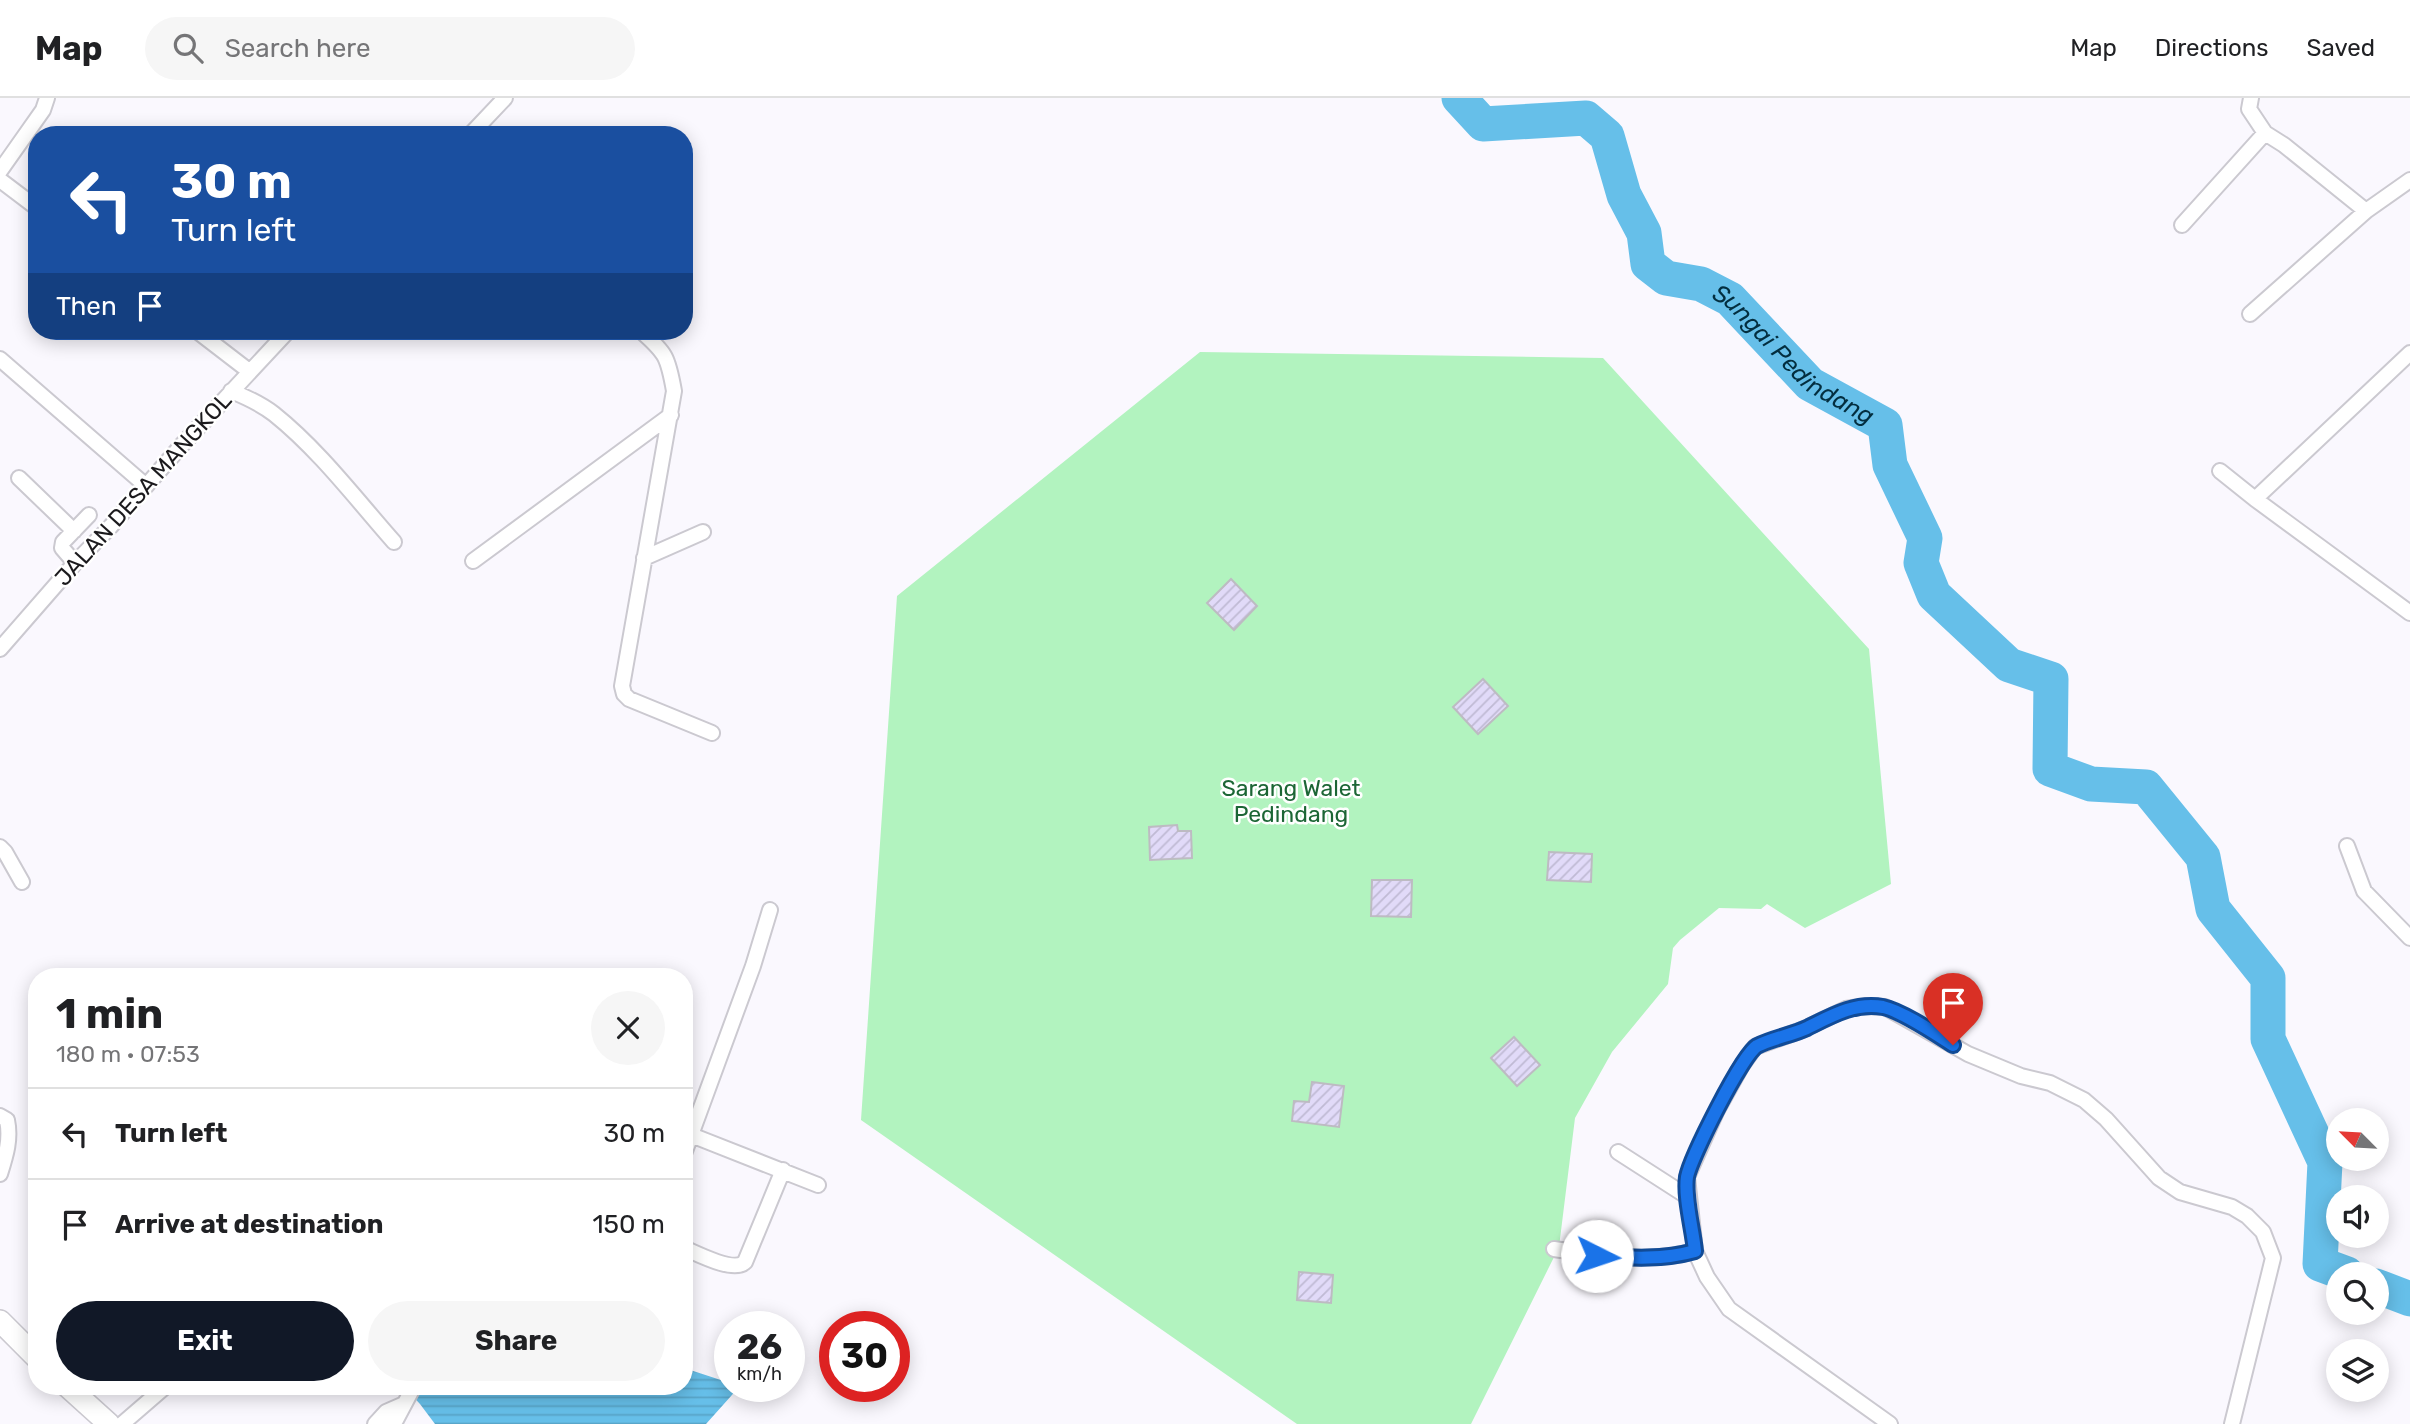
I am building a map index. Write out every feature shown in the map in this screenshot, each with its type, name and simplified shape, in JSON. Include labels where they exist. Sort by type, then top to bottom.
[{"type":"main road","points":[[0,1321],[28,1349]]},
{"type":"main road","points":[[77,1395],[109,1424]]},
{"type":"street","points":[[32,126],[43,110],[47,98]]},
{"type":"street","points":[[479,126],[505,98]]},
{"type":"street","points":[[2251,98],[2249,109],[2265,133],[2284,145],[2366,211]]},
{"type":"street","points":[[0,171],[28,131]]},
{"type":"street","points":[[2182,225],[2265,133]]},
{"type":"street","points":[[0,180],[28,201]]},
{"type":"street","points":[[2250,314],[2366,211],[2410,180]]},
{"type":"street","points":[[209,340],[250,371]]},
{"type":"street","name":"JALAN DESA MANGKOL","points":[[0,649],[145,485],[279,340]]},
{"type":"street","points":[[651,340],[663,351],[674,391],[621,686],[629,699],[712,733]]},
{"type":"street","points":[[2255,499],[2410,353]]},
{"type":"street","points":[[0,359],[145,485]]},
{"type":"street","points":[[231,391],[257,402],[275,414],[327,465],[394,541]]},
{"type":"street","points":[[473,561],[671,415]]},
{"type":"street","points":[[2220,471],[2410,613]]},
{"type":"street","points":[[19,478],[74,531]]},
{"type":"street","points":[[75,563],[62,546],[89,515]]},
{"type":"street","points":[[644,558],[703,532]]},
{"type":"street","points":[[2347,846],[2364,891],[2410,938]]},
{"type":"street","points":[[0,847],[22,882]]},
{"type":"street","points":[[693,1122],[718,1065],[770,909]]},
{"type":"street","points":[[1890,1424],[1729,1309],[1707,1277],[1695,1251],[1688,1197],[1687,1177],[1702,1141],[1742,1065],[1755,1047],[1802,1030],[1846,1009],[1867,1006],[1885,1007],[1968,1054],[2021,1076],[2050,1083],[2084,1100],[2106,1119],[2159,1178],[2180,1192],[2232,1208],[2247,1216],[2263,1232],[2273,1258],[2232,1424]]},
{"type":"street","points":[[0,1116],[7,1120],[10,1131],[8,1150],[0,1174]]},
{"type":"street","points":[[693,1136],[818,1185]]},
{"type":"street","points":[[1618,1152],[1688,1197]]},
{"type":"street","points":[[693,1252],[735,1267],[741,1266],[783,1170]]},
{"type":"street","points":[[1553,1249],[1630,1258],[1676,1256],[1695,1251]]},
{"type":"street","points":[[122,1424],[156,1395]]},
{"type":"street","points":[[375,1424],[408,1396]]},
{"type":"street","points":[[391,1424],[396,1420],[408,1396]]},
{"type":"green space","name":"Sarang Walet Pedindang","points":[[1200,352],[1603,358],[1869,649],[1891,884],[1805,928],[1767,904],[1761,909],[1719,908],[1673,948],[1668,984],[1612,1052],[1575,1118],[1559,1247],[1471,1424],[1297,1424],[861,1120],[897,596]]},
{"type":"water","points":[[693,1371],[714,1378],[714,1402],[726,1402],[706,1424],[435,1424],[412,1395],[693,1395]]},
{"type":"building","points":[[1231,579],[1257,606],[1234,630],[1207,603]]},
{"type":"building","points":[[1483,679],[1508,706],[1478,734],[1453,707]]},
{"type":"building","points":[[1177,825],[1178,831],[1191,831],[1192,858],[1150,860],[1149,827]]},
{"type":"building","points":[[1549,852],[1592,854],[1591,882],[1547,880]]},
{"type":"building","points":[[1372,880],[1412,880],[1411,917],[1371,916]]},
{"type":"building","points":[[1514,1037],[1540,1065],[1517,1086],[1491,1058]]},
{"type":"building","points":[[1312,1082],[1344,1086],[1339,1127],[1292,1121],[1294,1101],[1309,1102]]},
{"type":"building","points":[[1299,1272],[1333,1275],[1331,1303],[1297,1300]]},
{"type":"waterway","name":"Sungai Pedindang","points":[[1459,98],[1483,124],[1586,118],[1607,136],[1624,195],[1644,233],[1648,264],[1666,278],[1701,284],[1730,299],[1810,384],[1885,425],[1890,465],[1925,538],[1921,563],[1934,595],[2009,665],[2051,679],[2050,769],[2091,784],[2146,787],[2203,857],[2213,909],[2268,978],[2268,1039],[2325,1162],[2320,1264],[2326,1266]]},
{"type":"waterway","name":"Sungai Pedindang","points":[[2389,1291],[2410,1299]]},
{"type":"route","points":[[1597,1256],[1645,1258],[1676,1256],[1695,1251],[1687,1177],[1728,1091],[1755,1047],[1802,1030],[1846,1009],[1867,1006],[1885,1007],[1953,1045]]}]
